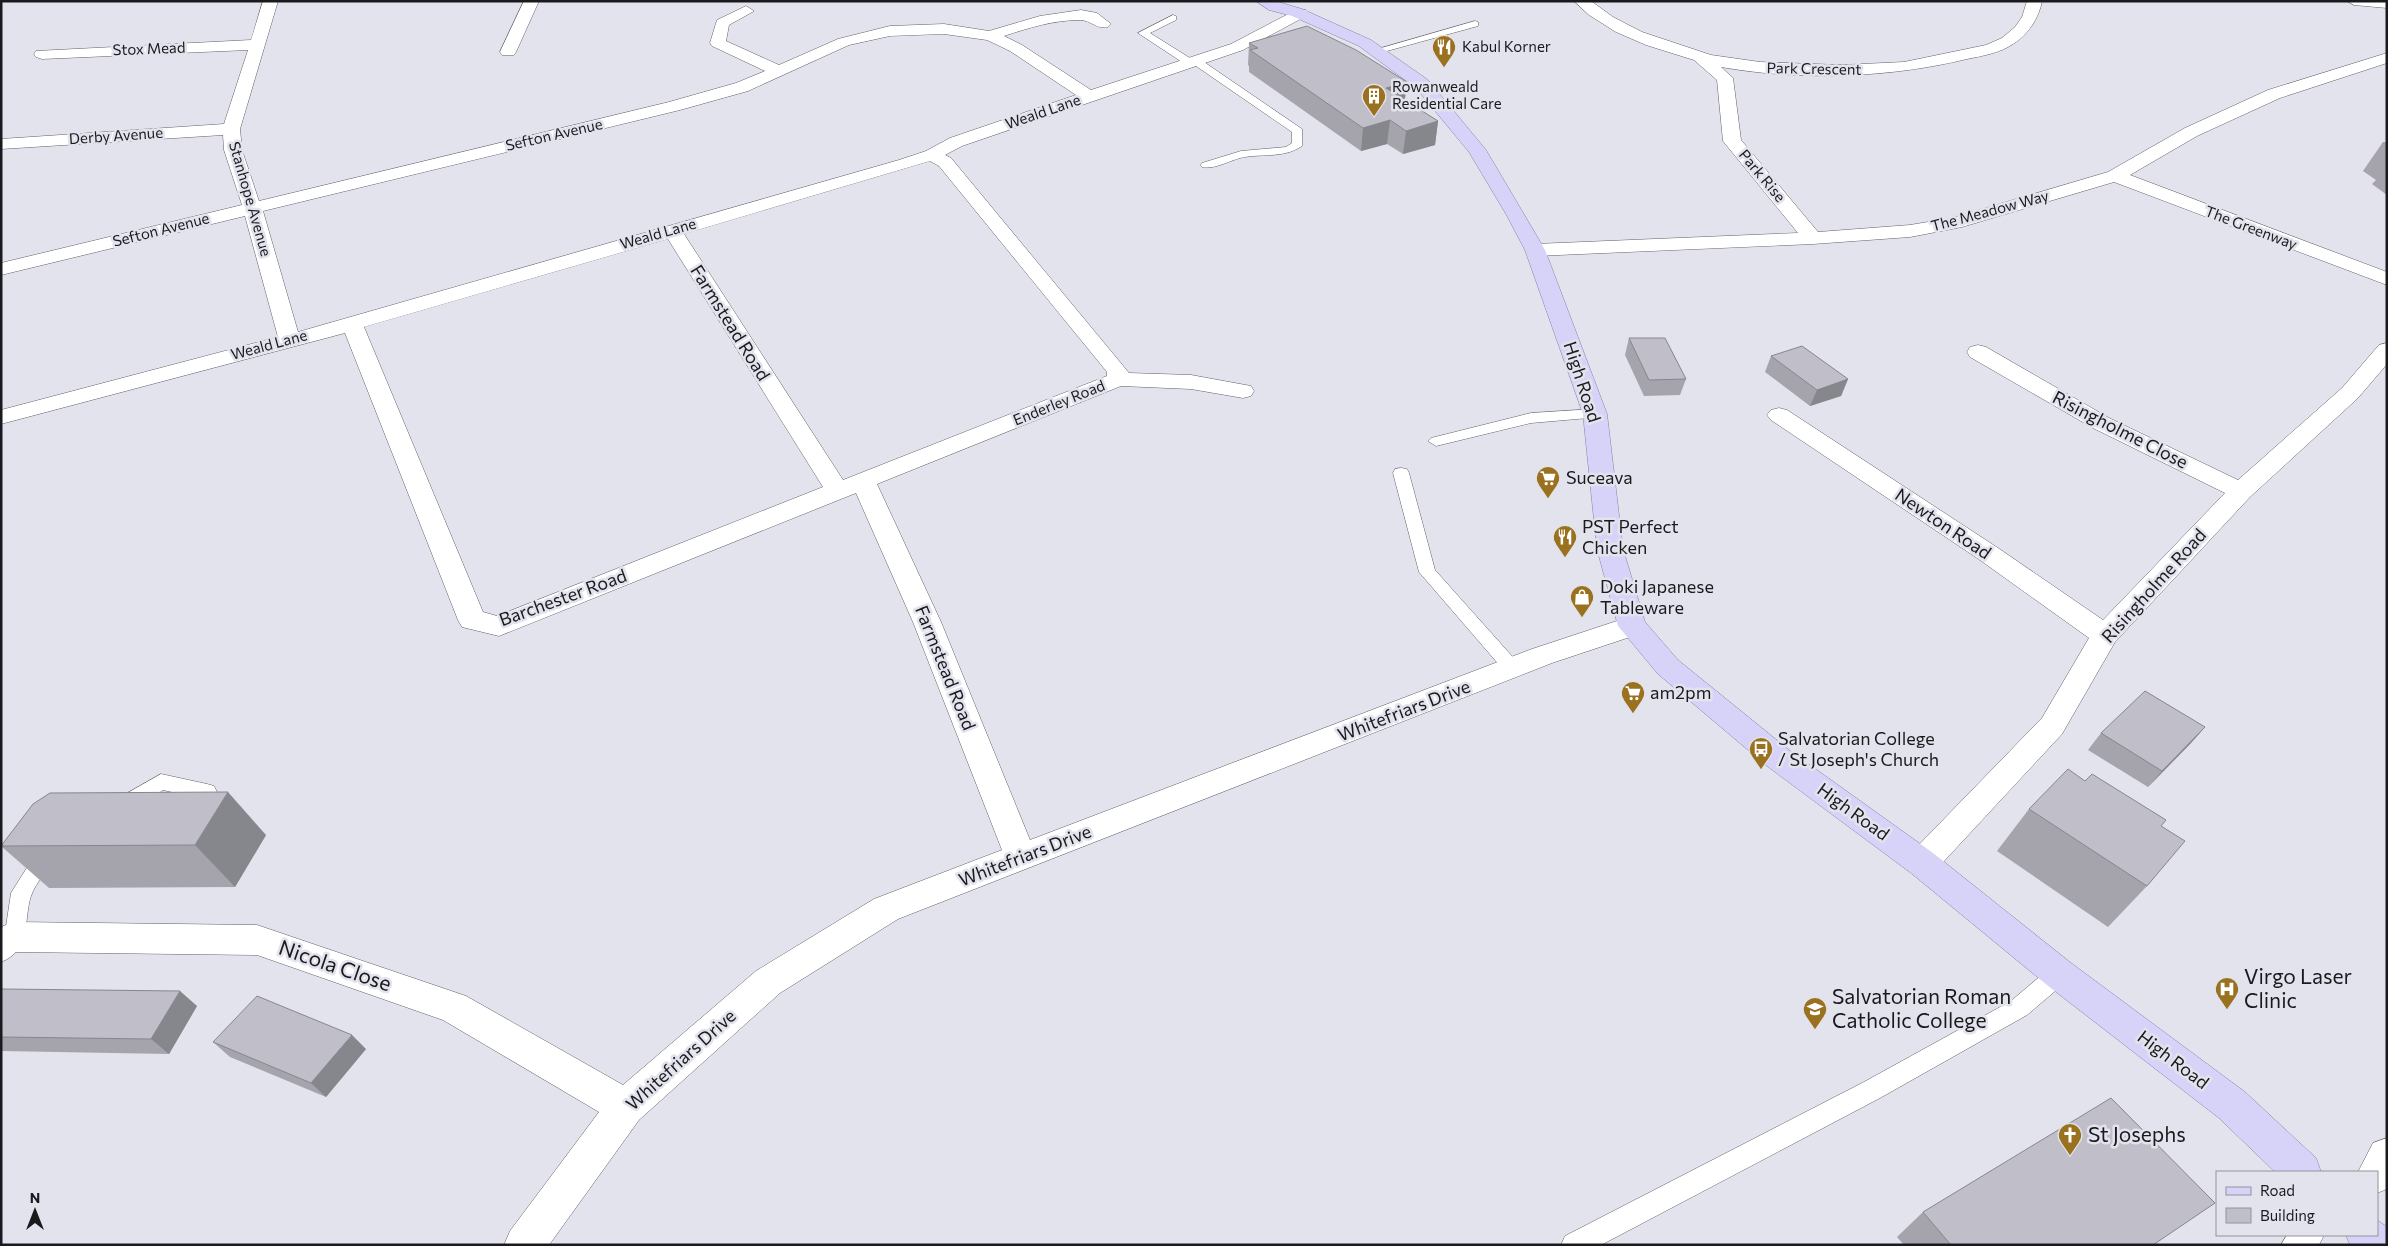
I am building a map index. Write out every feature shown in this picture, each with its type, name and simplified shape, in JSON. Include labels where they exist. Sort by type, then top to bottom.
[{"type":"main road","name":"High Road","points":[[1264,1],[1274,8],[1297,9],[1365,44],[1422,84],[1476,150],[1516,214],[1535,250],[1595,414],[1610,549],[1632,626],[1668,667],[1778,758],[1922,863],[2059,974],[2232,1105],[2301,1171]]},
{"type":"main road","points":[[2367,1236],[2376,1245]]},
{"type":"street","name":"Stanhope Avenue","points":[[270,1],[232,129],[233,150],[252,208],[289,340]]},
{"type":"street","points":[[508,52],[532,1]]},
{"type":"street","name":"Park Crescent","points":[[1581,1],[1598,16],[1636,37],[1700,58],[1758,68],[1888,70],[1942,62],[1983,51],[2011,39],[2031,18],[2035,1]]},
{"type":"street","points":[[2354,1],[2378,3]]},
{"type":"street","name":"Weald Lane","points":[[1,417],[352,324],[932,155],[956,142],[1237,47],[1277,24],[1297,9]]},
{"type":"street","points":[[746,11],[722,23],[718,43],[779,71]]},
{"type":"street","points":[[991,36],[1006,29],[1069,16],[1090,16],[1103,24]]},
{"type":"street","name":"Sefton Avenue","points":[[1,269],[674,106],[742,87],[844,42],[890,31],[944,29],[991,36],[1016,48],[1089,96]]},
{"type":"street","name":"Stox Mead","points":[[42,54],[256,45]]},
{"type":"street","points":[[1700,58],[1725,78],[1758,68]]},
{"type":"street","name":"The Meadow Way","points":[[1535,250],[1910,232],[1955,224],[2114,176],[2191,132],[2274,94],[2384,60]]},
{"type":"street","name":"Park Rise","points":[[1725,78],[1732,141],[1813,238]]},
{"type":"street","name":"Derby Avenue","points":[[1,144],[232,129]]},
{"type":"street","name":"Enderley Road","points":[[850,486],[1118,379],[1118,371],[945,162],[932,155]]},
{"type":"street","name":"The Greenway","points":[[2114,176],[2387,278]]},
{"type":"street","name":"Farmstead Road","points":[[672,230],[792,422],[850,486],[927,622],[1021,858]]},
{"type":"street","name":"Barchester Road","points":[[352,324],[472,620],[499,626],[850,486]]},
{"type":"street","name":"Risingholme Road","points":[[1922,863],[2052,726],[2105,635],[2241,491],[2350,393],[2387,350]]},
{"type":"street","name":"Risingholme Close","points":[[1978,352],[2010,361],[2101,423],[2241,491]]},
{"type":"street","points":[[1118,379],[1191,382],[1242,391]]},
{"type":"street","name":"Newton Road","points":[[1779,415],[1989,554],[2105,635]]},
{"type":"street","name":"Whitefriars Drive","points":[[524,1245],[626,1107],[768,982],[886,909],[1513,669],[1542,656],[1632,626]]},
{"type":"street","name":"Nicola Close","points":[[8,944],[257,940],[454,1008],[626,1107]]},
{"type":"street","points":[[2378,1172],[2387,1157]]},
{"type":"lane","points":[[1173,18],[1143,33],[1194,63],[1298,132],[1298,144],[1289,150],[1241,154],[1206,165]]},
{"type":"lane","points":[[1376,51],[1475,24]]},
{"type":"lane","points":[[1436,441],[1531,418],[1595,414]]},
{"type":"lane","points":[[1401,473],[1427,572],[1513,669]]},
{"type":"lane","points":[[104,818],[161,782],[207,792]]},
{"type":"lane","points":[[8,944],[21,893],[47,853],[63,843]]},
{"type":"lane","points":[[1574,1245],[1872,1090],[2020,1008],[2059,974]]},
{"type":"lane","points":[[2294,1245],[2309,1236]]},
{"type":"building","points":[[1307,26],[1356,50],[1407,82],[1386,88],[1438,121],[1406,131],[1390,120],[1363,128],[1250,50],[1258,48],[1249,43]]},
{"type":"building","points":[[1629,338],[1665,338],[1686,379],[1649,380]]},
{"type":"building","points":[[1802,346],[1848,379],[1817,390],[1771,356]]},
{"type":"building","points":[[2145,691],[2205,727],[2162,771],[2101,733]]},
{"type":"building","points":[[2068,769],[2085,781],[2092,774],[2166,820],[2161,826],[2185,841],[2147,886],[2029,809]]},
{"type":"building","points":[[228,792],[195,845],[1,846],[33,804],[50,793]]},
{"type":"building","points":[[1,989],[180,991],[151,1039],[1,1037]]},
{"type":"building","points":[[257,996],[352,1035],[311,1083],[213,1042]]},
{"type":"building","name":"St Josephs","points":[[2111,1098],[2215,1203],[2153,1245],[1951,1245],[1923,1212]]},
{"type":"place","name":"Kabul Korner","points":[[1444,68]]},
{"type":"place","name":"Rowanweald Residential Care","points":[[1374,117]]},
{"type":"place","name":"Suceava","points":[[1548,499]]},
{"type":"place","name":"PST Perfect Chicken","points":[[1565,558]]},
{"type":"place","name":"Doki Japanese Tableware","points":[[1582,618]]},
{"type":"place","name":"am2pm","points":[[1633,714]]},
{"type":"place","name":"Salvatorian College / St Joseph's Church","points":[[1761,770]]},
{"type":"place","name":"Virgo Laser Clinic","points":[[2227,1010]]},
{"type":"place","name":"Salvatorian Roman Catholic College","points":[[1815,1030]]},
{"type":"place","name":"St Josephs","points":[[2070,1156]]}]
